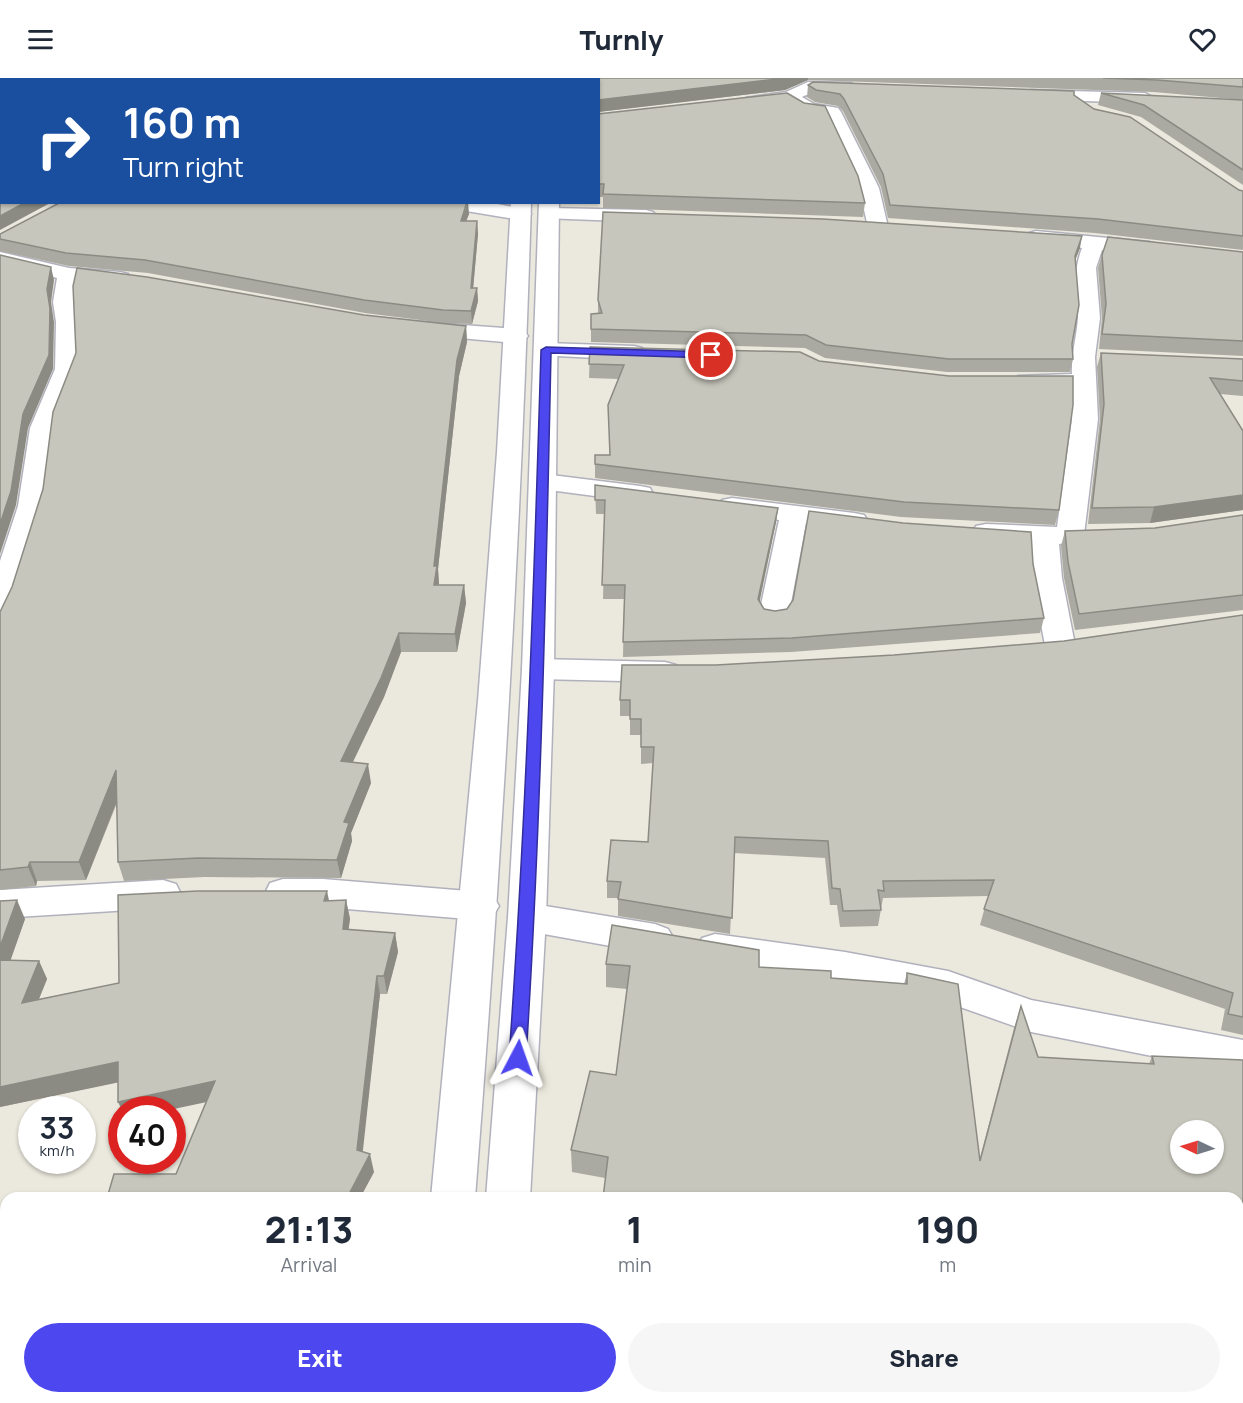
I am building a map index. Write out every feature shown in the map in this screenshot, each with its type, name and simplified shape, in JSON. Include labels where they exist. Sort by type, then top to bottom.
[{"type":"street","points":[[1049,78],[1055,88],[1099,115]]},
{"type":"street","points":[[727,105],[790,97],[808,87],[868,88]]},
{"type":"street","points":[[1011,95],[1166,99]]},
{"type":"street","points":[[790,97],[808,109],[832,112],[869,188],[878,227]]},
{"type":"street","points":[[477,204],[666,216]]},
{"type":"street","points":[[454,1192],[480,906],[516,336],[535,208]]},
{"type":"street","points":[[508,1192],[527,917],[538,669],[546,350],[535,208]]},
{"type":"street","points":[[857,226],[900,228]]},
{"type":"street","points":[[1019,236],[1095,241],[1164,250]]},
{"type":"street","points":[[1060,644],[1047,578],[1069,535],[1091,365],[1085,268],[1095,241]]},
{"type":"street","points":[[0,258],[69,274],[137,281]]},
{"type":"street","points":[[0,606],[32,506],[43,428],[67,369],[68,322],[64,302],[69,274]]},
{"type":"street","points":[[399,326],[444,332],[516,336]]},
{"type":"street","points":[[546,350],[652,353]]},
{"type":"street","points":[[1000,381],[1091,365]]},
{"type":"street","points":[[543,482],[668,498]]},
{"type":"street","points":[[703,502],[880,524]]},
{"type":"street","points":[[774,614],[794,514]]},
{"type":"street","points":[[961,531],[1069,535]]},
{"type":"street","points":[[538,669],[692,671]]},
{"type":"street","points":[[0,904],[193,893]]},
{"type":"street","points":[[252,893],[323,893],[480,906]]},
{"type":"street","points":[[527,917],[751,955],[845,967],[948,987],[1031,1016],[1243,1057]]},
{"type":"building","points":[[600,78],[786,78],[600,100]]},
{"type":"building","points":[[1103,78],[1243,78],[1243,87],[1157,80]]},
{"type":"building","points":[[813,82],[1074,91],[1074,95],[1094,109],[1130,117],[1243,191],[1243,236],[1098,219],[890,205],[883,174],[844,99],[840,94],[816,90],[808,85]]},
{"type":"building","points":[[787,93],[804,103],[825,106],[858,176],[865,203],[603,194],[604,184],[600,184],[600,114]]},
{"type":"building","points":[[1101,93],[1243,100],[1243,170],[1144,105]]},
{"type":"building","points":[[0,204],[22,204],[0,216]]},
{"type":"building","points":[[57,204],[466,204],[461,221],[477,221],[471,288],[477,288],[471,311],[443,310],[364,300],[145,260],[66,253],[0,239],[0,234]]},
{"type":"building","points":[[603,212],[823,219],[1082,236],[1075,256],[1079,305],[1072,344],[1073,359],[949,359],[826,345],[806,335],[591,329],[591,314],[602,313],[598,300]]},
{"type":"building","points":[[1108,237],[1243,252],[1243,341],[1102,334],[1106,304],[1102,255]]},
{"type":"building","points":[[0,255],[51,267],[47,289],[50,309],[49,355],[23,414],[11,491],[0,524]]},
{"type":"building","points":[[77,268],[147,277],[364,315],[466,326],[457,360],[434,566],[437,566],[434,585],[464,585],[455,634],[399,633],[381,678],[341,761],[368,764],[344,822],[349,823],[337,860],[198,858],[118,862],[116,770],[79,862],[30,862],[28,867],[0,870],[0,612],[12,587],[43,489],[53,412],[76,353],[73,286]]},
{"type":"building","points":[[590,347],[800,352],[819,361],[949,376],[1073,376],[1073,405],[1059,510],[904,502],[595,464],[595,455],[610,455],[608,405],[624,365],[589,364]]},
{"type":"building","points":[[1101,353],[1243,359],[1243,381],[1210,378],[1243,431],[1243,495],[1154,507],[1092,508],[1104,404]]},
{"type":"building","points":[[595,485],[778,508],[758,599],[764,609],[775,611],[787,609],[793,600],[809,511],[903,523],[1031,532],[1033,564],[1044,618],[792,638],[623,642],[625,585],[602,585],[605,500],[595,500]]},
{"type":"building","points":[[1243,515],[1243,595],[1079,614],[1068,562],[1065,531],[1155,528]]},
{"type":"building","points":[[1243,615],[1243,1017],[1228,1014],[1233,993],[984,909],[994,880],[883,881],[884,891],[878,890],[881,910],[843,911],[840,889],[832,888],[828,841],[735,837],[732,918],[618,899],[621,882],[607,881],[611,840],[648,842],[654,747],[641,747],[641,719],[630,719],[630,700],[620,700],[622,665],[716,665],[894,655],[1064,641]]},
{"type":"building","points":[[198,891],[327,891],[324,901],[346,900],[343,929],[395,933],[384,976],[377,976],[357,1150],[370,1154],[350,1192],[109,1192],[114,1174],[186,1174],[186,1150],[215,1081],[146,1096],[118,1096],[118,1062],[0,1087],[0,960],[39,961],[22,1003],[119,983],[118,895]]},
{"type":"building","points":[[17,900],[0,947],[0,901]]},
{"type":"building","points":[[612,925],[759,950],[759,967],[831,971],[831,978],[907,984],[907,973],[958,984],[980,1161],[1021,1006],[1038,1057],[1154,1064],[1152,1056],[1243,1060],[1243,1192],[604,1192],[608,1157],[571,1150],[590,1071],[616,1075],[630,966],[606,964]]},
{"type":"route","points":[[518,1058],[537,692],[546,350],[711,355]]}]
